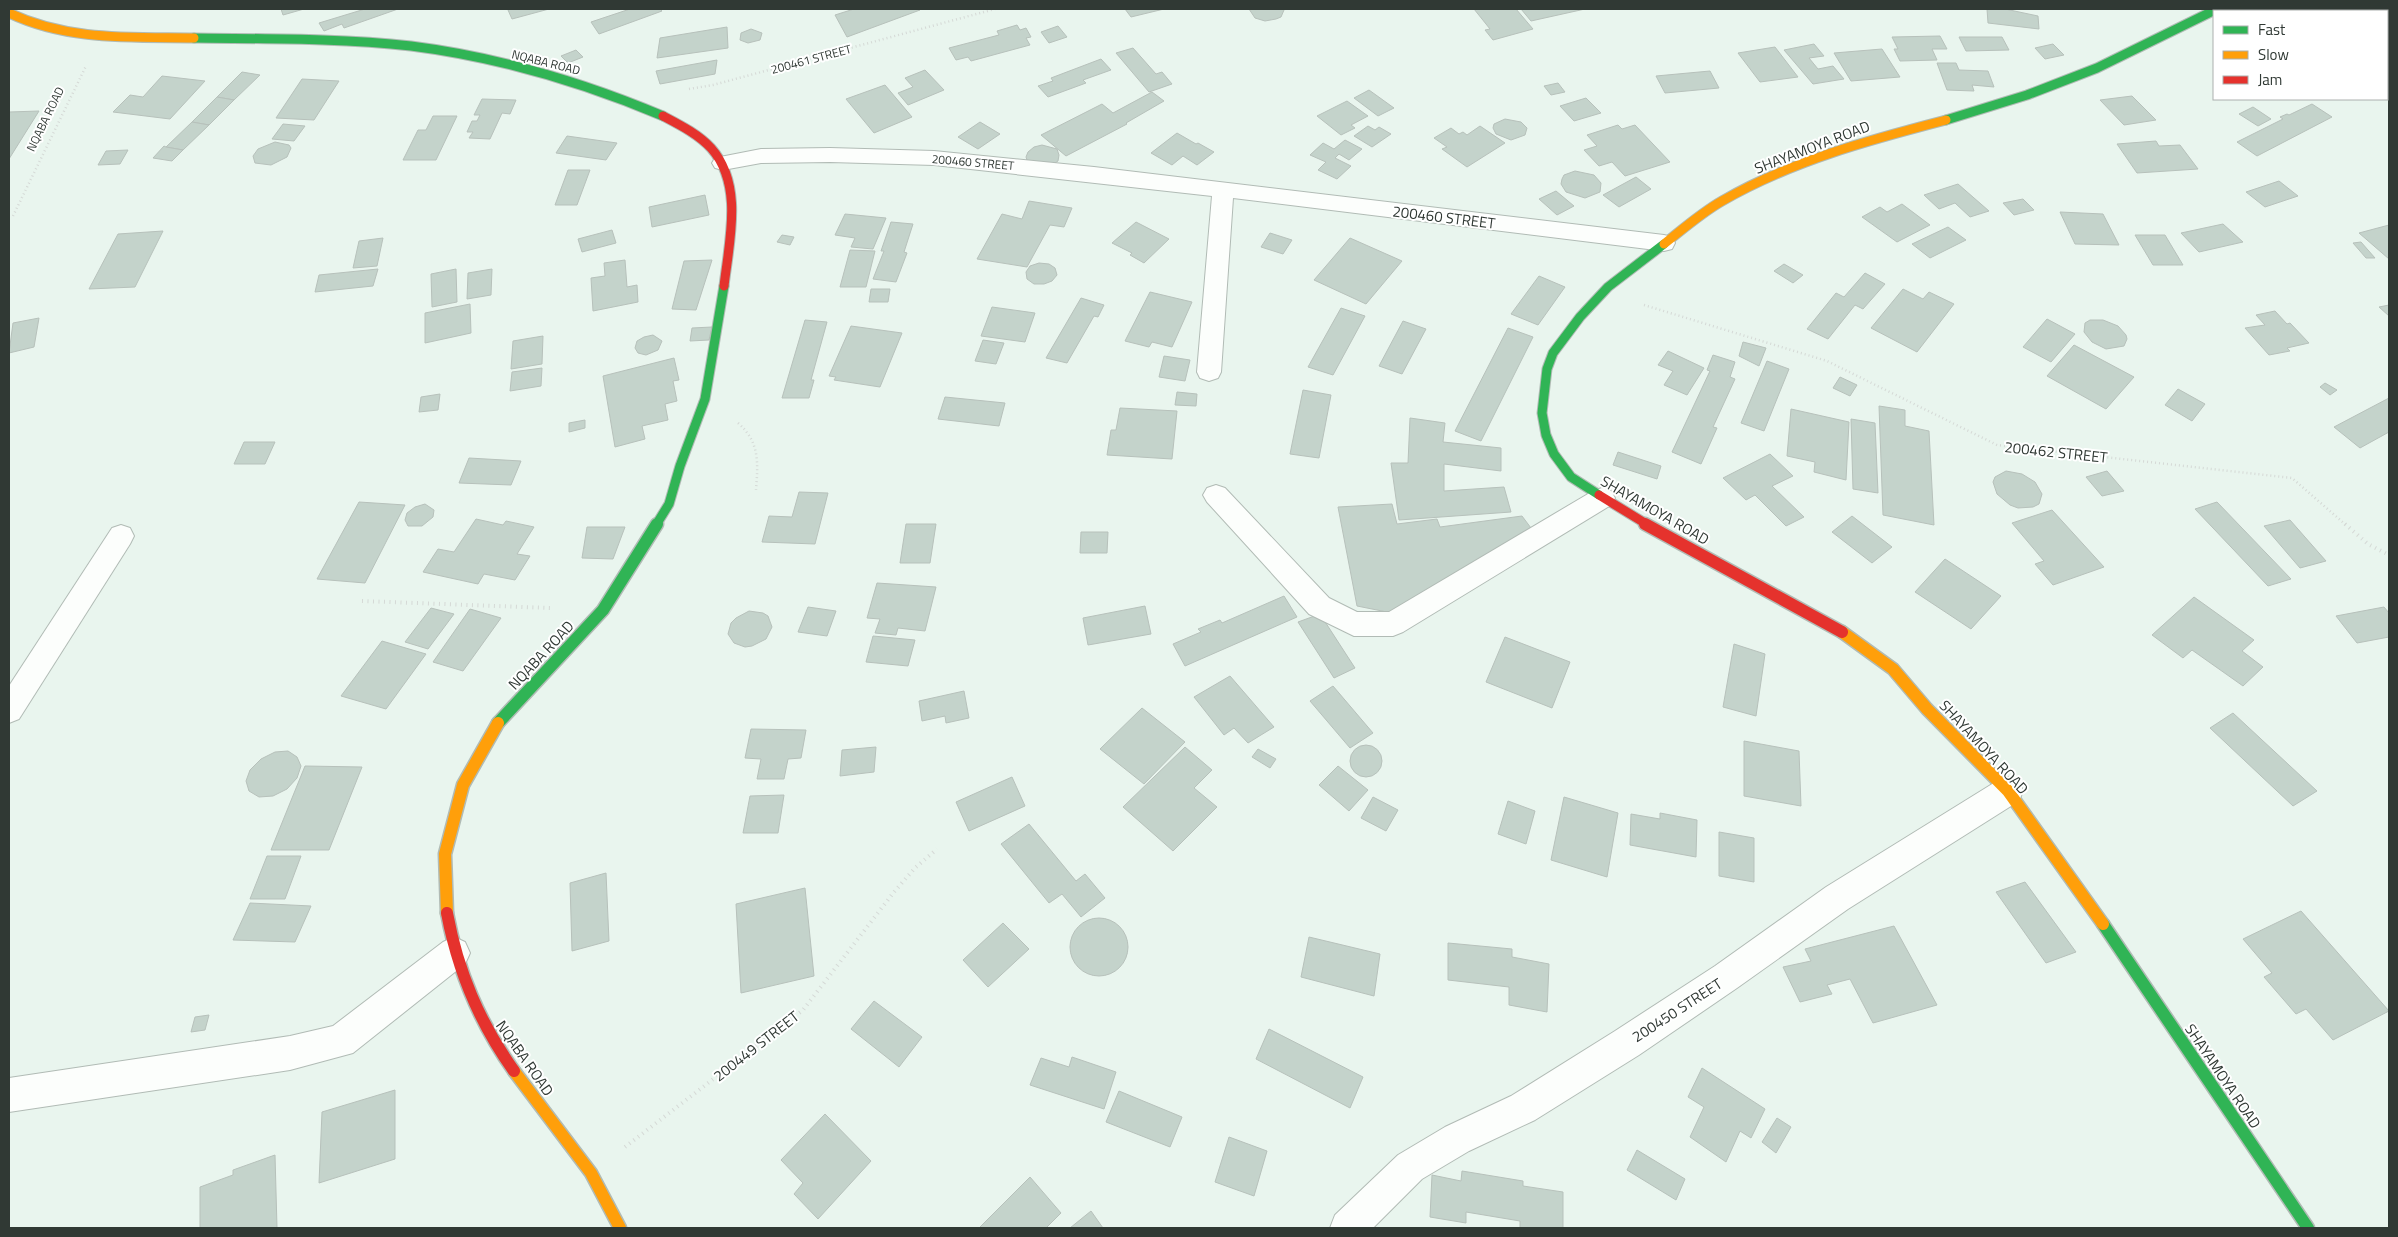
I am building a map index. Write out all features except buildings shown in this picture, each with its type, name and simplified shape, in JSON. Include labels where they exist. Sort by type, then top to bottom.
[{"type":"street","name":"SHAYAMOYA ROAD","points":[[2213,11],[2097,68],[2027,95],[1946,120],[1858,142],[1773,175],[1728,197],[1664,243],[1608,287],[1580,317],[1553,353],[1547,369],[1542,399],[1545,428],[1554,454],[1572,477],[1602,498],[1842,632],[1856,642],[1893,669],[1927,709],[2008,791],[2104,926],[2308,1228]]},
{"type":"street","name":"NQABA ROAD","points":[[9,13],[23,22],[46,29],[76,34],[345,43],[440,51],[550,75],[625,101],[683,126],[714,150],[723,163],[728,178],[731,215],[729,249],[705,399],[680,466],[669,504],[603,610],[492,728],[463,786],[446,854],[445,901],[454,953],[474,1006],[496,1047],[591,1173],[620,1228]]},
{"type":"street","name":"200460 STREET","points":[[723,163],[761,156],[830,155],[934,158],[1223,189],[1664,243]]},
{"type":"street","points":[[1209,372],[1223,189]]},
{"type":"street","points":[[1216,494],[1319,606],[1354,624],[1393,624],[1602,498]]},
{"type":"street","points":[[9,710],[121,536]]},
{"type":"street","name":"200450 STREET","points":[[1348,1228],[1410,1166],[1456,1139],[1523,1108],[1627,1043],[1726,977],[1837,898],[2008,791]]},
{"type":"street","points":[[9,1095],[290,1053],[341,1042],[454,953]]},
{"type":"path","name":"200461 STREET","points":[[625,101],[713,85],[995,9]]},
{"type":"path","name":"NQABA ROAD","points":[[13,216],[102,34]]},
{"type":"path","name":"200462 STREET","points":[[1608,287],[1650,308],[1828,361],[1997,445],[2292,478],[2368,544],[2389,555]]},
{"type":"path","points":[[705,399],[744,428],[759,452],[756,490]]},
{"type":"path","name":"NQABA ROAD","points":[[362,601],[603,610]]},
{"type":"path","name":"200449 STREET","points":[[591,1173],[802,1010],[894,892],[915,868],[937,849]]},
{"type":"traffic: fast","points":[[1946,120],[2027,95],[2097,68],[2213,11]]},
{"type":"traffic: fast","points":[[194,38],[349,41],[441,51],[498,62],[582,85],[663,116]]},
{"type":"traffic: fast","points":[[1599,495],[1571,477],[1554,454],[1546,435],[1542,413],[1547,369],[1553,353],[1580,317],[1608,287],[1664,244]]},
{"type":"traffic: fast","points":[[498,723],[603,610],[669,504],[680,466],[705,399],[724,286]]},
{"type":"traffic: fast","points":[[2103,924],[2308,1228]]},
{"type":"traffic: slow","points":[[9,13],[30,23],[52,30],[75,34],[194,38]]},
{"type":"traffic: slow","points":[[1664,244],[1720,202],[1781,172],[1834,151],[1946,120]]},
{"type":"traffic: slow","points":[[1842,632],[1893,669],[1927,709],[2008,791],[2103,924]]},
{"type":"traffic: slow","points":[[447,913],[445,854],[463,785],[498,723]]},
{"type":"traffic: slow","points":[[514,1071],[591,1173],[620,1228]]},
{"type":"traffic: jam","points":[[663,116],[691,131],[711,148],[723,166],[730,186],[731,208],[724,286]]},
{"type":"traffic: jam","points":[[1599,495],[1638,520],[1842,632]]},
{"type":"traffic: jam","points":[[447,913],[456,956],[470,996],[489,1034],[514,1071]]}]
